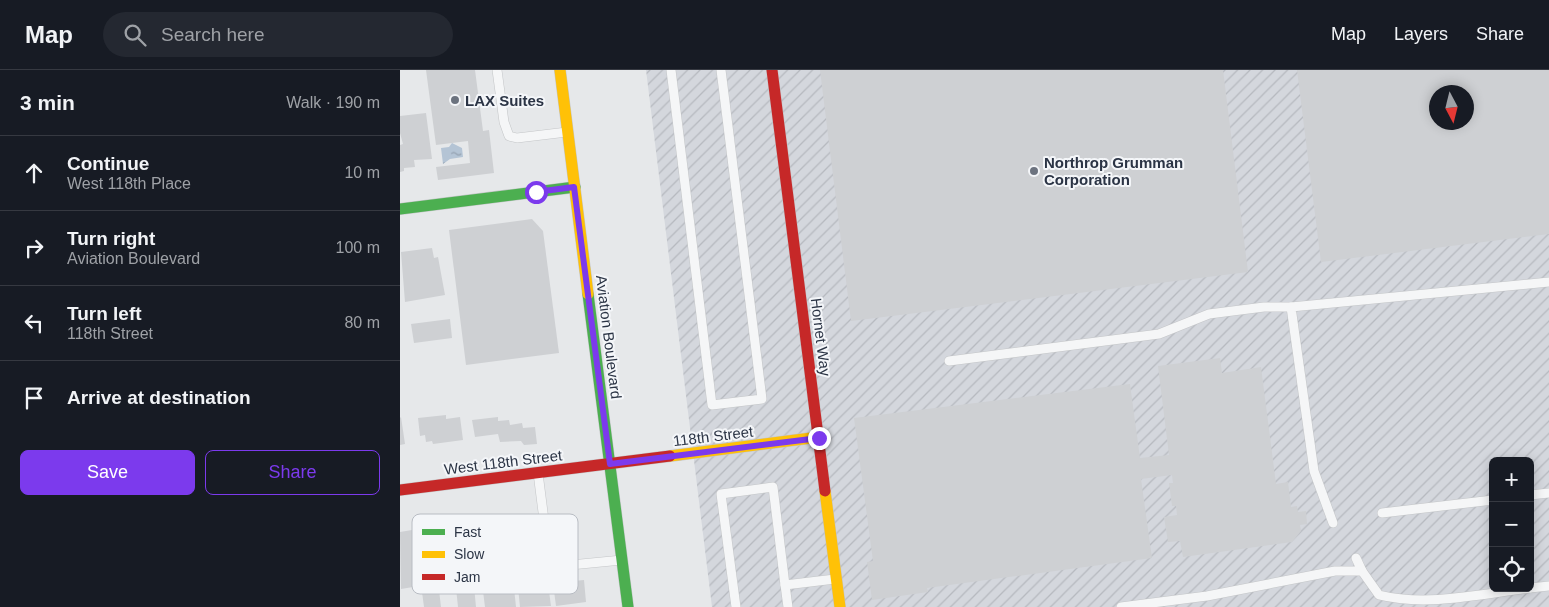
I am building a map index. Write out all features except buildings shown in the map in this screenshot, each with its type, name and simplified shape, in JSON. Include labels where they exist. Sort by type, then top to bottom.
[{"type":"street","name":"Aviation Boulevard","points":[[560,70],[628,607]]},
{"type":"street","name":"Hornet Way","points":[[772,70],[840,607]]},
{"type":"street","points":[[400,209],[574,187]]},
{"type":"street","name":"118th Street","points":[[610,464],[819,438]]},
{"type":"street","name":"West 118th Street","points":[[400,490],[610,464]]},
{"type":"lane","points":[[498,70],[504,122],[509,136],[517,138],[568,132]]},
{"type":"lane","points":[[671,70],[712,405],[762,399],[721,70]]},
{"type":"lane","points":[[949,361],[1159,334],[1210,314],[1264,307],[1549,282]]},
{"type":"lane","points":[[1291,306],[1314,471],[1333,523]]},
{"type":"lane","points":[[538,473],[543,514]]},
{"type":"lane","points":[[736,607],[721,494],[773,487],[788,607]]},
{"type":"lane","points":[[1534,495],[1549,493]]},
{"type":"lane","points":[[1382,513],[1489,500]]},
{"type":"lane","points":[[1356,558],[1362,571],[1379,595],[1393,599],[1432,600],[1497,592]]},
{"type":"lane","points":[[578,564],[622,560]]},
{"type":"lane","points":[[1121,607],[1207,596],[1335,572],[1362,571]]},
{"type":"lane","points":[[785,584],[836,579]]},
{"type":"lane","points":[[1534,588],[1549,586]]},
{"type":"lane","points":[[1393,599],[1405,607]]},
{"type":"shaded area","points":[[646,70],[1549,70],[1549,607],[712,607]]},
{"type":"water","points":[[452,143],[462,148],[463,157],[450,159],[443,164],[441,148],[449,147]]},
{"type":"traffic: fast","points":[[400,209],[575,187]]},
{"type":"traffic: fast","points":[[588,294],[628,607]]},
{"type":"traffic: slow","points":[[560,70],[588,294]]},
{"type":"traffic: slow","points":[[670,456],[819,437]]},
{"type":"traffic: slow","points":[[825,491],[840,607]]},
{"type":"traffic: jam","points":[[772,70],[825,491]]},
{"type":"traffic: jam","points":[[400,490],[670,456]]},
{"type":"place","name":"LAX Suites","points":[[455,100]]},
{"type":"place","name":"Northrop Grumman Corporation","points":[[1034,171]]},
{"type":"route","points":[[536,192],[574,187],[610,464],[819,438]]}]
